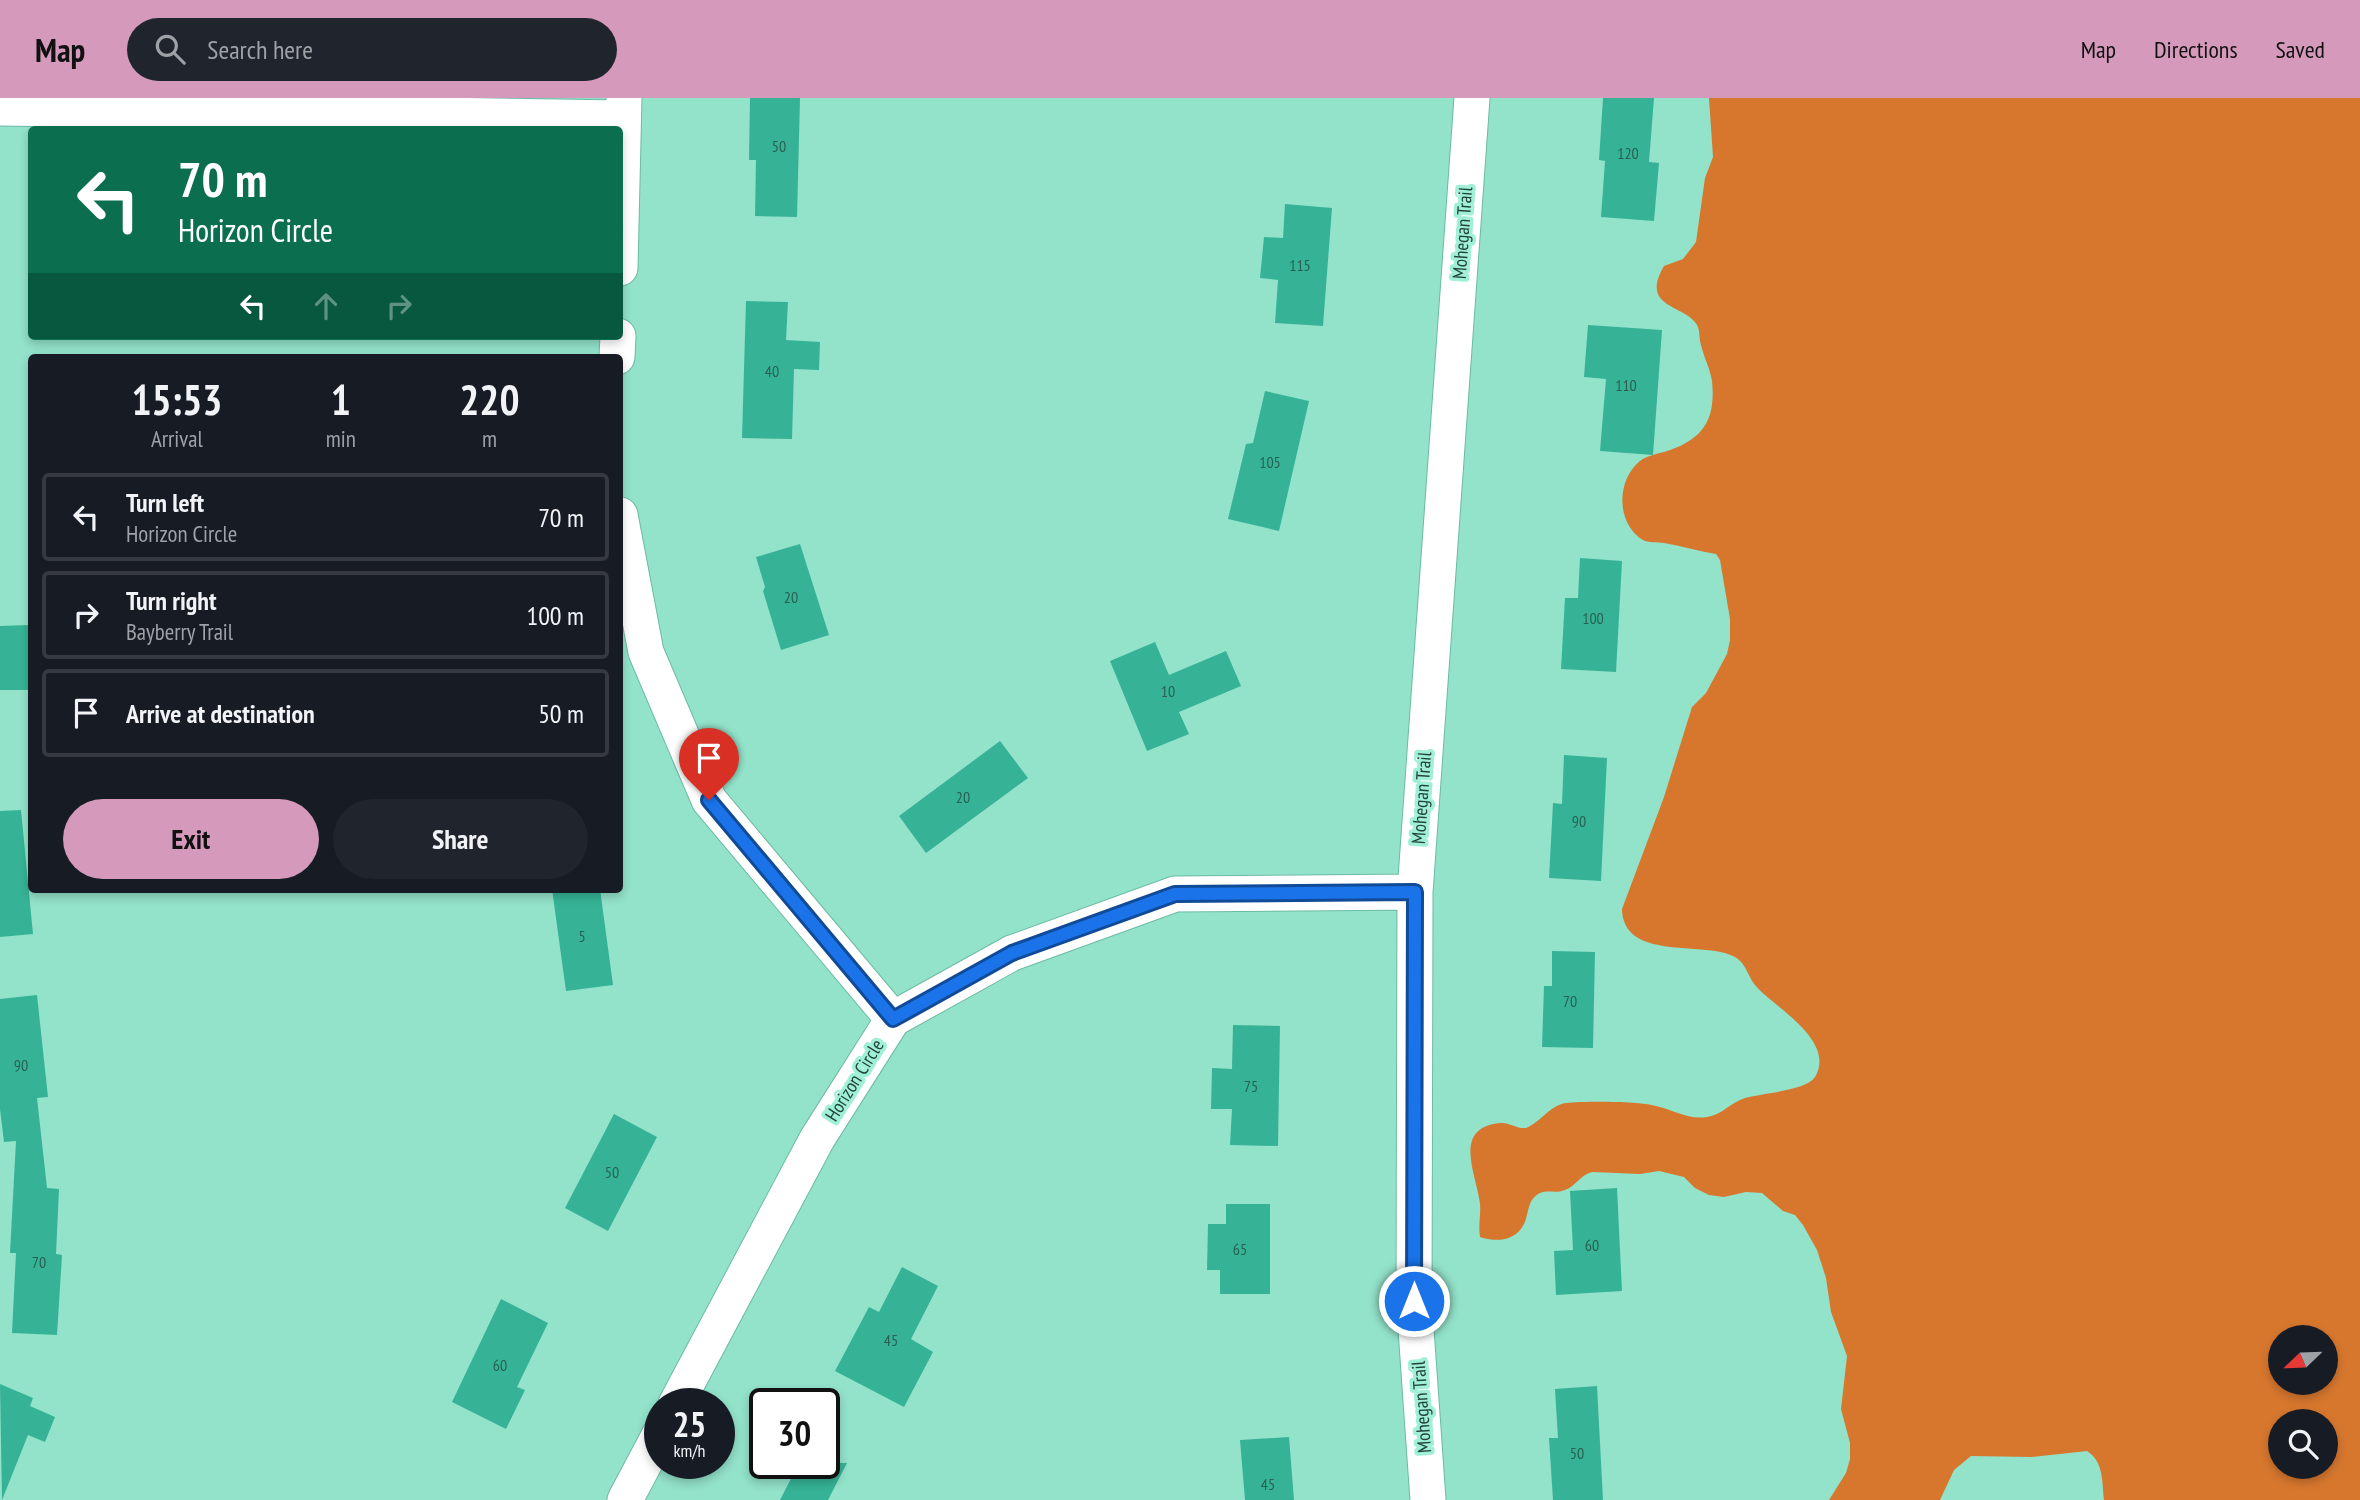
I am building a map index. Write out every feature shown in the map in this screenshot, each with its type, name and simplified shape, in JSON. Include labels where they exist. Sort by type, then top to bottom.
[{"type":"street","name":"Mohegan Trail","points":[[1427,1500],[1414,1301],[1415,892],[1472,98]]},
{"type":"street","points":[[0,108],[624,108],[623,148]]},
{"type":"street","points":[[623,531],[646,652],[709,800],[893,1019]]},
{"type":"street","name":"Horizon Circle","points":[[685,1388],[817,1139],[893,1019],[1012,953],[1175,894],[1415,892]]},
{"type":"street","points":[[625,1500],[644,1464]]},
{"type":"shaded area","points":[[1709,98],[2360,98],[2360,1500],[2104,1500],[2097,1461],[2087,1451],[2032,1457],[1971,1456],[1954,1470],[1940,1500],[1829,1500],[1846,1473],[1850,1459],[1850,1443],[1841,1409],[1847,1356],[1831,1312],[1826,1278],[1817,1250],[1795,1215],[1783,1211],[1762,1193],[1746,1192],[1724,1197],[1709,1195],[1695,1188],[1684,1177],[1659,1171],[1640,1174],[1592,1172],[1565,1190],[1541,1193],[1534,1197],[1524,1224],[1510,1237],[1492,1240],[1480,1237],[1480,1204],[1470,1154],[1471,1143],[1476,1134],[1485,1127],[1503,1123],[1526,1128],[1560,1104],[1574,1102],[1638,1103],[1687,1116],[1707,1117],[1745,1098],[1783,1091],[1810,1082],[1815,1077],[1819,1063],[1817,1050],[1810,1037],[1755,985],[1744,965],[1737,959],[1719,952],[1649,943],[1635,936],[1626,925],[1622,909],[1664,797],[1692,707],[1706,693],[1727,654],[1730,640],[1730,619],[1720,560],[1716,554],[1643,540],[1628,524],[1622,502],[1623,490],[1632,469],[1645,458],[1677,447],[1697,435],[1704,427],[1712,407],[1712,381],[1700,343],[1699,329],[1691,318],[1660,298],[1657,290],[1664,266],[1683,259],[1696,242],[1705,178],[1713,157]]},
{"type":"building","points":[[750,98],[800,98],[797,217],[755,216],[756,160],[749,160]]},
{"type":"building","points":[[1603,98],[1654,98],[1649,162],[1659,163],[1654,221],[1601,217],[1605,161],[1599,160]]},
{"type":"building","points":[[1285,204],[1332,208],[1323,326],[1275,323],[1278,280],[1260,278],[1264,237],[1283,238]]},
{"type":"building","points":[[746,301],[788,302],[786,340],[820,342],[819,370],[794,369],[792,439],[742,438]]},
{"type":"building","points":[[1588,325],[1662,330],[1653,455],[1600,451],[1606,379],[1584,377]]},
{"type":"building","points":[[1265,391],[1309,401],[1279,531],[1228,519],[1246,444],[1253,443]]},
{"type":"building","points":[[800,544],[829,635],[781,650],[756,557]]},
{"type":"building","points":[[1580,558],[1622,561],[1616,672],[1561,669],[1565,598],[1578,598]]},
{"type":"building","points":[[28,625],[28,690],[0,690],[0,626]]},
{"type":"building","points":[[1155,642],[1169,675],[1226,651],[1241,686],[1179,712],[1189,734],[1147,751],[1110,661]]},
{"type":"building","points":[[1000,741],[1028,778],[926,853],[899,816]]},
{"type":"building","points":[[1564,755],[1607,758],[1601,881],[1549,878],[1553,803],[1562,804]]},
{"type":"building","points":[[21,810],[33,934],[0,937],[0,811]]},
{"type":"building","points":[[553,893],[601,893],[613,985],[566,991]]},
{"type":"building","points":[[1552,951],[1595,952],[1593,1048],[1542,1047],[1544,986],[1552,986]]},
{"type":"building","points":[[37,995],[48,1097],[37,1098],[47,1188],[59,1189],[56,1254],[62,1255],[57,1335],[12,1333],[16,1253],[10,1253],[16,1141],[4,1142],[0,1109],[0,999]]},
{"type":"building","points":[[1233,1025],[1280,1026],[1278,1146],[1230,1145],[1232,1109],[1211,1109],[1212,1068],[1232,1069]]},
{"type":"building","points":[[614,1114],[657,1137],[608,1231],[565,1208]]},
{"type":"building","points":[[1617,1188],[1622,1291],[1556,1295],[1554,1251],[1573,1250],[1570,1191]]},
{"type":"building","points":[[1226,1204],[1270,1204],[1270,1294],[1220,1294],[1220,1270],[1207,1270],[1208,1224],[1226,1224]]},
{"type":"building","points":[[902,1267],[938,1286],[911,1339],[933,1352],[904,1407],[835,1371],[869,1307],[879,1312]]},
{"type":"building","points":[[501,1299],[548,1323],[517,1387],[525,1390],[506,1429],[452,1402]]},
{"type":"building","points":[[0,1384],[33,1398],[30,1406],[55,1417],[45,1442],[28,1435],[2,1500]]},
{"type":"building","points":[[1597,1386],[1603,1500],[1553,1500],[1549,1438],[1558,1438],[1555,1389]]},
{"type":"building","points":[[1289,1437],[1294,1500],[1245,1500],[1240,1440]]},
{"type":"building","points":[[840,1463],[847,1463],[840,1477]]},
{"type":"building","points":[[791,1479],[839,1479],[828,1500],[780,1500]]},
{"type":"route","points":[[709,800],[893,1019],[1012,953],[1175,894],[1415,892],[1414,1301]]}]
